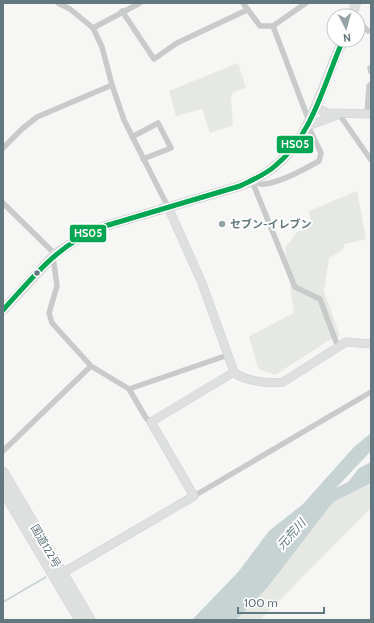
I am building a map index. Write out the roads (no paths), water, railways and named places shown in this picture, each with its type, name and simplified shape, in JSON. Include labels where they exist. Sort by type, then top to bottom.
[{"type":"highway","name":"国道122号","points":[[3,472],[58,575],[80,620]]},
{"type":"highway","name":"国道122号","points":[[3,490],[58,575],[90,620]]},
{"type":"main road","points":[[3,310],[54,255],[87,233],[252,181],[273,169],[298,144],[309,125],[340,48]]},
{"type":"street","points":[[58,3],[70,8],[93,28],[102,48],[112,85],[124,120],[168,207],[202,283],[234,372],[238,376],[272,384],[283,382],[346,342],[371,344]]},
{"type":"street","points":[[93,28],[122,11],[140,3]]},
{"type":"street","points":[[243,3],[260,26],[273,26],[297,6],[306,3]]},
{"type":"street","points":[[122,11],[154,59],[177,42],[247,10]]},
{"type":"street","points":[[252,181],[264,185],[275,181],[319,161],[321,153],[309,125],[303,104],[273,26]]},
{"type":"street","points":[[303,104],[328,113],[369,114],[369,86],[371,84]]},
{"type":"street","points":[[3,148],[22,129],[37,117],[112,85]]},
{"type":"street","points":[[309,125],[339,114]]},
{"type":"street","points":[[339,114],[371,160]]},
{"type":"street","points":[[132,137],[158,123],[171,148],[143,159]]},
{"type":"street","points":[[252,181],[295,287],[320,299],[338,347]]},
{"type":"street","points":[[3,203],[54,255],[57,286],[50,313],[52,323],[91,366],[129,389],[146,418],[151,422],[194,496]]},
{"type":"street","points":[[129,389],[228,355]]},
{"type":"street","points":[[3,451],[91,366]]},
{"type":"street","points":[[151,422],[234,372]]},
{"type":"street","points":[[58,575],[371,392]]},
{"type":"water","name":"元荒川","points":[[371,433],[371,451],[336,488],[348,482],[359,468],[371,462],[371,483],[333,502],[267,588],[236,620],[192,620],[239,571],[269,531],[303,504],[354,447]]},
{"type":"waterway","points":[[3,602],[46,577]]},
{"type":"place","name":"セブン-イレブン","points":[[222,224]]}]
